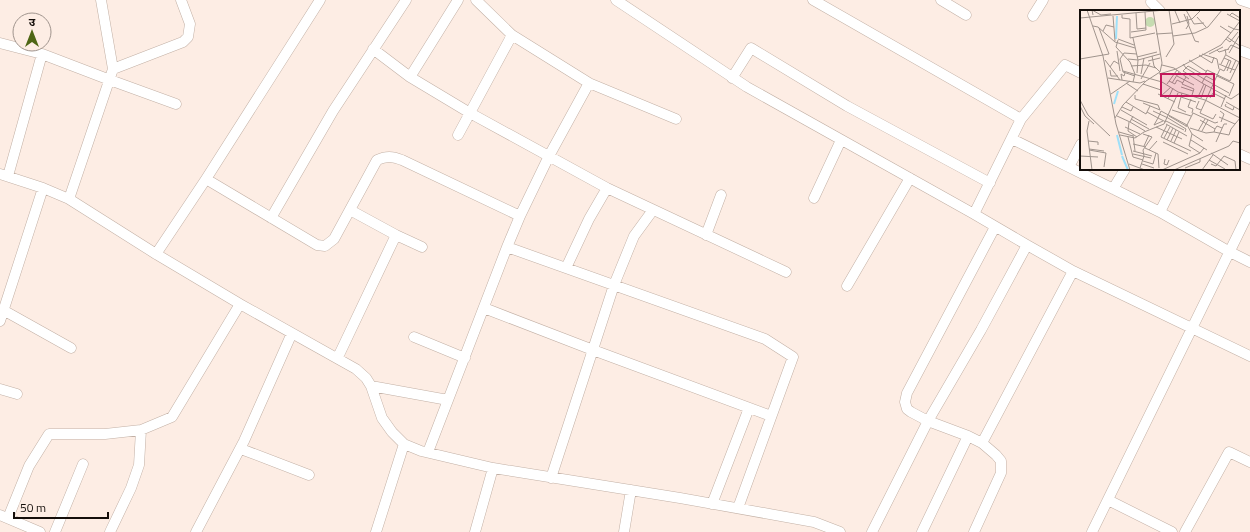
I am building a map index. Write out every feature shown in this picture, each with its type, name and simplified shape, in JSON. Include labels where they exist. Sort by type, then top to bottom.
[{"type":"street","points":[[69,200],[113,69],[101,0]]},
{"type":"street","points":[[113,69],[183,42],[188,37],[190,24],[181,0]]},
{"type":"street","points":[[156,254],[206,179],[320,0]]},
{"type":"street","points":[[271,218],[333,110],[406,0]]},
{"type":"street","points":[[410,77],[458,0]]},
{"type":"street","points":[[476,0],[512,35],[589,83],[676,119]]},
{"type":"street","points":[[616,0],[747,87],[974,214],[1026,245],[1073,270],[1250,356]]},
{"type":"street","points":[[813,0],[1022,120]]},
{"type":"street","points":[[941,0],[966,15]]},
{"type":"street","points":[[1033,16],[1043,0]]},
{"type":"street","points":[[1241,0],[1250,3]]},
{"type":"street","points":[[1151,2],[1159,10]]},
{"type":"street","points":[[458,135],[512,35]]},
{"type":"street","points":[[0,44],[42,54],[176,104]]},
{"type":"street","points":[[732,78],[751,48],[847,106],[990,183]]},
{"type":"street","points":[[373,50],[410,77],[470,113],[607,188],[786,272]]},
{"type":"street","points":[[1240,50],[1250,54]]},
{"type":"street","points":[[42,54],[4,175],[43,188],[69,200],[240,304],[338,357],[356,369],[366,378],[371,386],[382,418],[392,432],[404,444],[421,451],[493,468],[814,522],[840,532]]},
{"type":"street","points":[[974,214],[1022,120],[1065,65],[1080,72]]},
{"type":"street","points":[[428,452],[520,216],[549,156],[589,83]]},
{"type":"street","points":[[1012,139],[1160,212],[1250,262]]},
{"type":"street","points":[[814,198],[841,140]]},
{"type":"street","points":[[1069,167],[1080,146]]},
{"type":"street","points":[[1240,154],[1250,159]]},
{"type":"street","points":[[206,179],[317,245],[325,246],[334,239],[377,160],[385,156],[394,156],[520,216]]},
{"type":"street","points":[[1114,189],[1124,170]]},
{"type":"street","points":[[1160,212],[1181,170]]},
{"type":"street","points":[[847,286],[910,178]]},
{"type":"street","points":[[0,320],[43,188]]},
{"type":"street","points":[[566,268],[589,219],[607,188]]},
{"type":"street","points":[[706,235],[721,195]]},
{"type":"street","points":[[350,210],[422,248]]},
{"type":"street","points":[[551,478],[614,285],[634,236],[653,210]]},
{"type":"street","points":[[1092,532],[1250,210]]},
{"type":"street","points":[[974,532],[1001,473],[1001,461],[982,443],[968,436],[928,421],[907,409],[905,402],[907,393],[995,227]]},
{"type":"street","points":[[338,357],[396,235]]},
{"type":"street","points":[[872,532],[928,421],[981,330],[1026,245]]},
{"type":"street","points":[[507,247],[765,339],[793,357],[738,508]]},
{"type":"street","points":[[982,443],[1073,270]]},
{"type":"street","points":[[40,532],[4,516],[29,466],[49,434],[105,434],[141,430],[172,417],[240,304]]},
{"type":"street","points":[[484,308],[771,416]]},
{"type":"street","points":[[3,310],[71,348]]},
{"type":"street","points":[[196,532],[241,449],[292,333]]},
{"type":"street","points":[[414,337],[464,358]]},
{"type":"street","points":[[371,386],[448,400]]},
{"type":"street","points":[[0,389],[17,394]]},
{"type":"street","points":[[712,504],[749,408]]},
{"type":"street","points":[[110,532],[131,488],[139,464],[141,430]]},
{"type":"street","points":[[922,532],[968,436]]},
{"type":"street","points":[[376,532],[404,444]]},
{"type":"street","points":[[241,449],[309,475]]},
{"type":"street","points":[[1185,532],[1229,452],[1250,462]]},
{"type":"street","points":[[55,532],[83,464]]},
{"type":"street","points":[[475,532],[493,468]]},
{"type":"street","points":[[624,532],[631,490]]},
{"type":"street","points":[[1108,500],[1172,532]]}]
